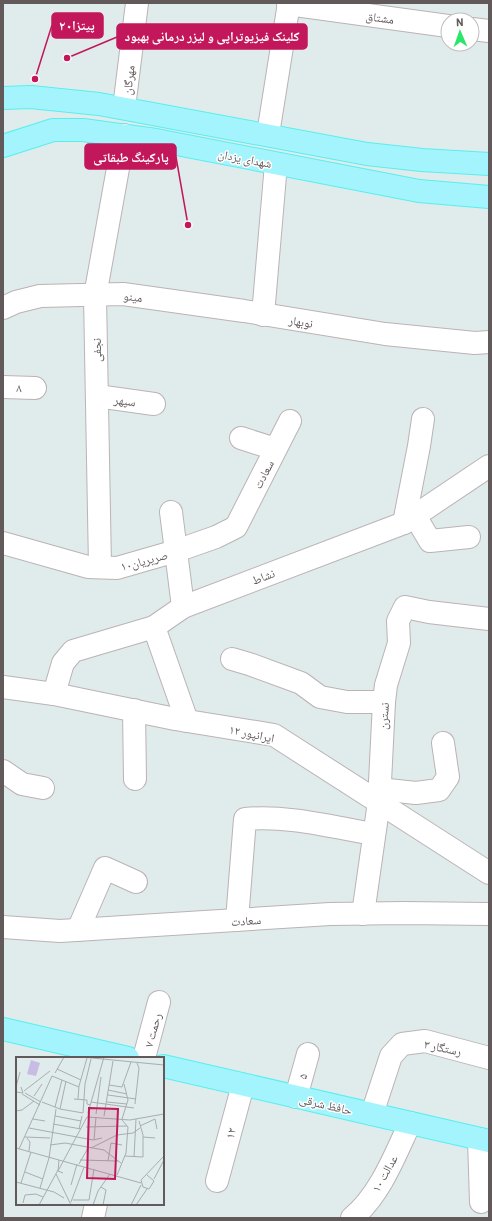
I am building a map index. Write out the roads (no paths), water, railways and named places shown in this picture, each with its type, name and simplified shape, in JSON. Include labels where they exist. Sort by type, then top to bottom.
[{"type":"main road","points":[[3,98],[51,98],[124,108],[268,134],[367,154],[422,160],[489,164]]},
{"type":"main road","name":"شهدای یزدان","points":[[3,146],[53,130],[83,130],[124,135],[419,191],[489,197]]},
{"type":"main road","points":[[358,179],[364,178],[369,174],[372,164],[367,154]]},
{"type":"main road","points":[[419,191],[413,184],[412,174],[416,164],[422,160]]},
{"type":"main road","points":[[3,1029],[123,1057]]},
{"type":"main road","name":"حافظ شرقی","points":[[164,1066],[484,1140]]},
{"type":"street","name":"مهرگان","points":[[124,108],[136,3]]},
{"type":"street","name":"مشتاق","points":[[288,4],[440,25]]},
{"type":"street","points":[[268,134],[288,4]]},
{"type":"street","name":"نجفی","points":[[100,567],[95,296],[124,135]]},
{"type":"street","points":[[263,315],[276,164]]},
{"type":"street","name":"مینو","points":[[3,308],[40,296],[95,296],[122,294],[263,315]]},
{"type":"street","name":"نوبهار","points":[[263,315],[385,334],[475,343],[489,342]]},
{"type":"street","name":"۸","points":[[3,387],[34,388]]},
{"type":"street","name":"سپهر","points":[[97,396],[154,404]]},
{"type":"street","points":[[423,419],[410,519],[430,541],[469,537]]},
{"type":"street","name":"سعادت","points":[[236,527],[290,420]]},
{"type":"street","points":[[241,438],[275,449]]},
{"type":"street","name":"نشاط","points":[[54,694],[63,663],[73,651],[154,627],[183,607],[410,519],[489,466]]},
{"type":"street","points":[[171,512],[183,607]]},
{"type":"street","name":"صریریان۱۰","points":[[3,543],[88,567],[118,568],[176,552],[236,527]]},
{"type":"street","name":"نسترن","points":[[363,914],[379,796],[386,686],[400,643],[398,621],[406,606],[429,612],[489,619]]},
{"type":"street","points":[[154,627],[187,721]]},
{"type":"street","points":[[232,659],[301,683],[320,697],[347,702],[384,702]]},
{"type":"street","name":"ایرانپور ۱۲","points":[[5,691],[54,694],[187,721],[274,735],[379,796],[422,823],[489,873]]},
{"type":"street","points":[[134,710],[135,779]]},
{"type":"street","points":[[379,796],[439,790],[448,777],[443,743]]},
{"type":"street","points":[[3,771],[22,784],[43,788]]},
{"type":"street","points":[[237,920],[246,819],[262,817],[374,834]]},
{"type":"street","points":[[78,930],[105,868],[136,882]]},
{"type":"street","name":"سعادت","points":[[3,927],[60,931],[363,914],[489,914]]},
{"type":"street","name":"رحمت ۷","points":[[144,1057],[159,1002]]},
{"type":"street","name":"رستگار ۳","points":[[372,1114],[391,1056],[402,1044],[425,1041],[489,1058]]},
{"type":"street","name":"۵","points":[[296,1097],[308,1054]]},
{"type":"street","name":"۱۲","points":[[217,1181],[243,1085]]},
{"type":"street","name":"عدالت ۱۰","points":[[352,1218],[359,1212],[373,1193],[410,1123]]},
{"type":"street","points":[[481,1202],[484,1140]]},
{"type":"street","points":[[93,1218],[96,1205]]},
{"type":"place","name":"کلینک فیزیوتراپی و لیزر درمانی بهبود","points":[[67,58]]},
{"type":"place","name":"پیتزا۲۰","points":[[35,79]]},
{"type":"place","name":"پارکینگ طبقاتی","points":[[188,225]]}]
